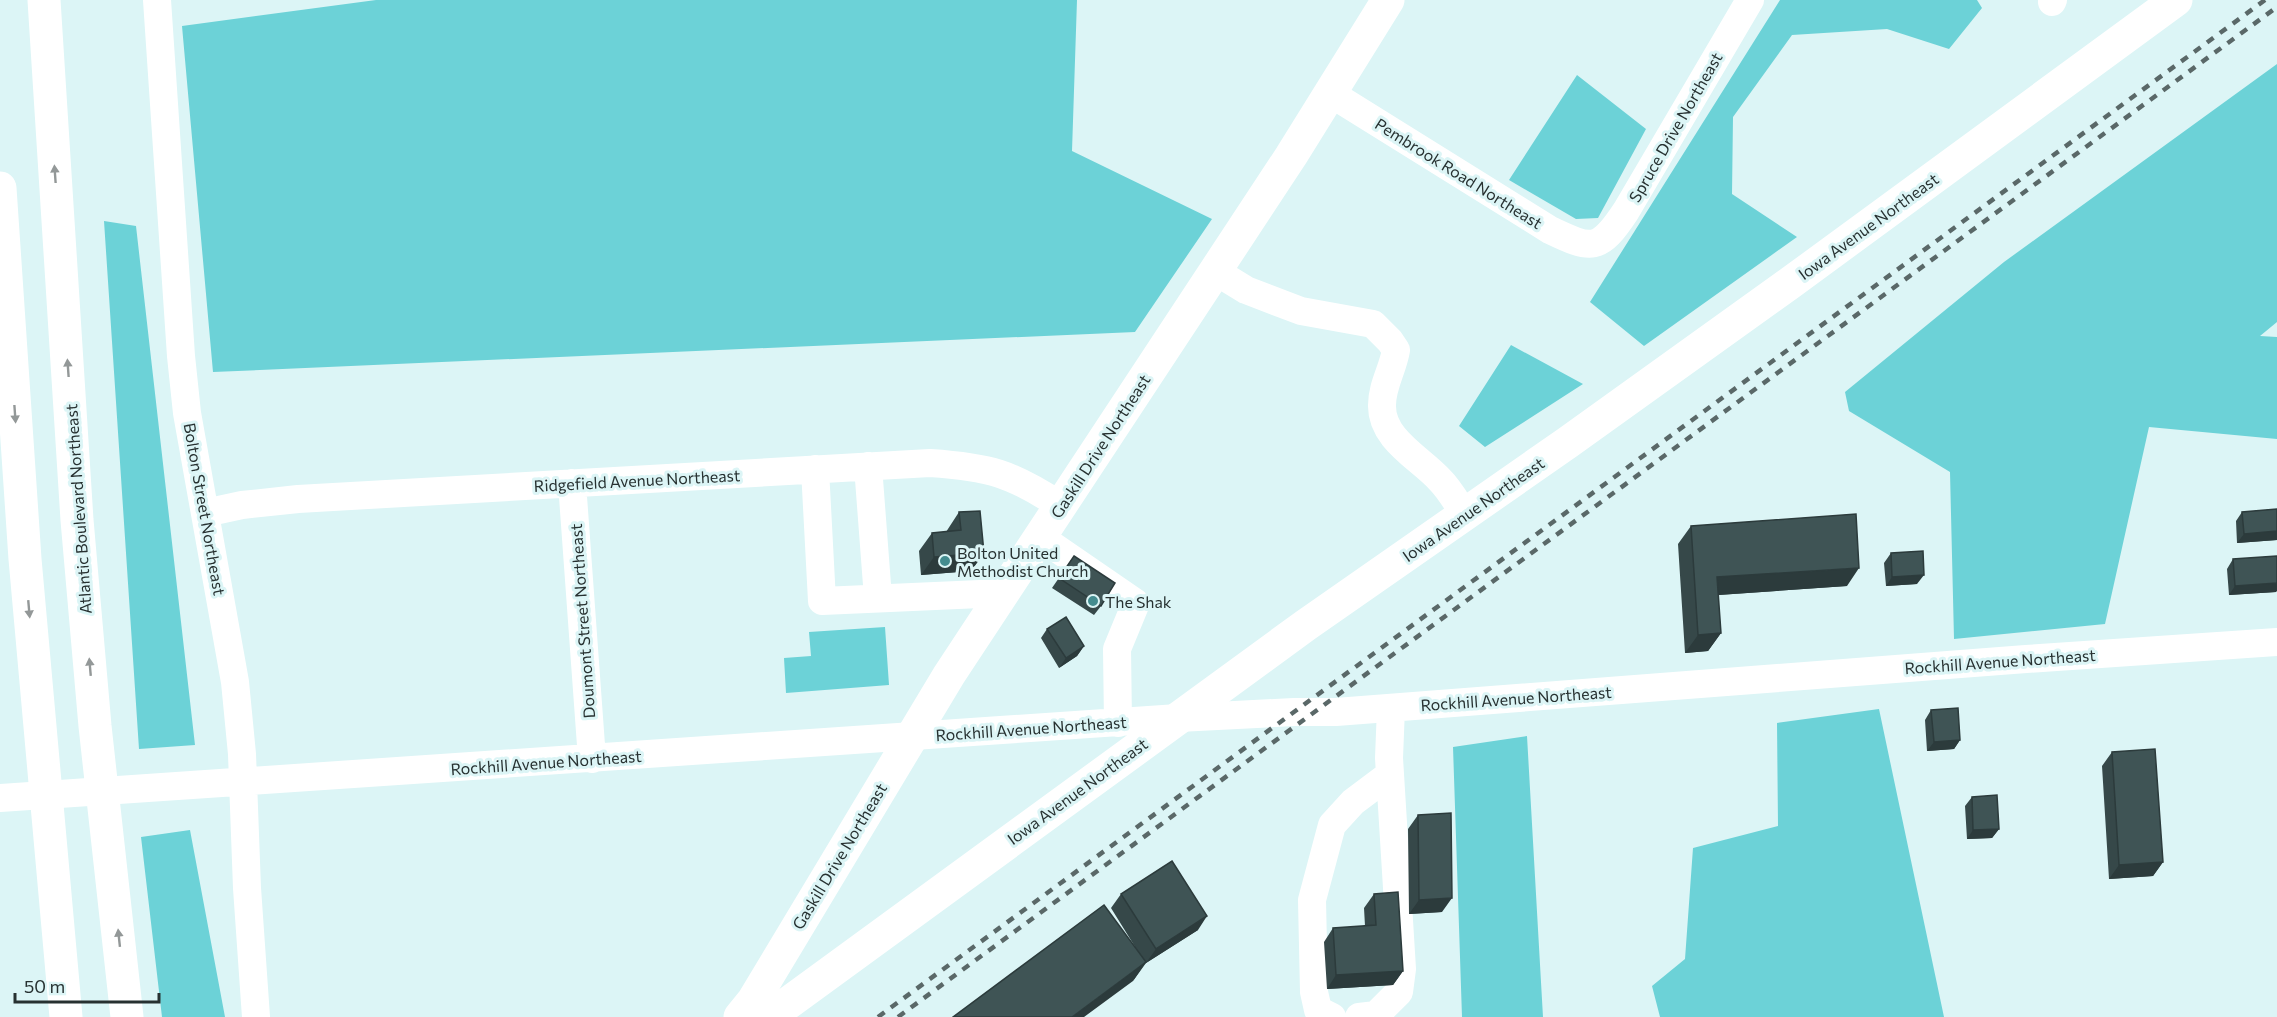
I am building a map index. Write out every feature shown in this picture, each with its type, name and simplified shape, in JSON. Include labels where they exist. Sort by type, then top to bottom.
[{"type":"main road","name":"Atlantic Boulevard Northeast","points":[[44,0],[76,510],[95,726],[128,1017]]},
{"type":"main road","name":"Gaskill Drive Northeast","points":[[740,1017],[753,1000],[911,736],[1215,271],[1388,0]]},
{"type":"main road","name":"Iowa Avenue Northeast","points":[[769,1017],[1178,718],[1780,290],[2176,0]]},
{"type":"main road","points":[[0,188],[25,559],[66,1017]]},
{"type":"street","name":"Bolton Street Northeast","points":[[157,0],[181,356],[187,413],[235,682],[244,782],[247,888],[256,1017]]},
{"type":"street","name":"Spruce Drive Northeast","points":[[1590,245],[1600,242],[1613,231],[1620,221],[1750,0]]},
{"type":"street","name":"Pembrook Road Northeast","points":[[1330,93],[1550,230],[1579,244],[1590,245]]},
{"type":"street","points":[[1215,271],[1246,290],[1301,311],[1373,324],[1396,350],[1394,362],[1384,386],[1382,406],[1385,425],[1412,455],[1440,480],[1465,515]]},
{"type":"street","name":"Ridgefield Avenue Northeast","points":[[205,513],[242,505],[298,499],[930,463],[972,466],[1012,477],[1060,506]]},
{"type":"street","points":[[868,466],[878,598]]},
{"type":"street","points":[[815,469],[822,601],[1003,593]]},
{"type":"street","name":"Doumont Street Northeast","points":[[572,483],[592,759]]},
{"type":"street","points":[[1040,537],[1136,603],[1117,650],[1118,723]]},
{"type":"street","name":"Rockhill Avenue Northeast","points":[[0,798],[1178,718],[1336,712],[2277,642]]},
{"type":"street","points":[[1359,1017],[1376,1015],[1399,992],[1401,981],[1389,775],[1390,708]]},
{"type":"street","points":[[1332,1017],[1318,1010],[1314,992],[1312,900],[1317,873],[1332,825],[1353,802],[1389,775]]},
{"type":"shaded area","points":[[376,0],[1077,0],[1072,151],[1212,219],[1135,332],[213,372],[182,26]]},
{"type":"shaded area","points":[[1780,0],[1977,0],[1982,8],[1949,49],[1887,29],[1792,35],[1733,117],[1732,194],[1797,237],[1644,346],[1590,302]]},
{"type":"shaded area","points":[[2277,64],[2277,322],[2260,336],[2277,337],[2277,439],[2149,427],[2105,624],[1954,639],[1950,472],[1849,411],[1845,392],[2004,262]]},
{"type":"shaded area","points":[[1577,75],[1646,129],[1598,218],[1576,219],[1509,180]]},
{"type":"shaded area","points":[[104,221],[136,226],[195,745],[139,749]]},
{"type":"shaded area","points":[[1511,345],[1583,384],[1485,447],[1459,426]]},
{"type":"shaded area","points":[[885,627],[889,685],[786,693],[784,658],[811,656],[809,632]]},
{"type":"shaded area","points":[[1879,709],[1944,1017],[1660,1017],[1652,986],[1685,959],[1693,848],[1778,826],[1777,723]]},
{"type":"shaded area","points":[[1527,736],[1543,1017],[1462,1017],[1453,747]]},
{"type":"shaded area","points":[[190,830],[225,1017],[162,1017],[141,837]]},
{"type":"building","points":[[2277,509],[2277,531],[2244,534],[2242,512]]},
{"type":"building","points":[[980,511],[984,553],[934,557],[932,533],[961,530],[959,512]]},
{"type":"building","points":[[1856,514],[1859,568],[1717,577],[1721,633],[1698,635],[1691,526]]},
{"type":"building","points":[[1923,551],[1924,575],[1892,577],[1891,553]]},
{"type":"building","points":[[1074,556],[1115,583],[1101,606],[1059,578]]},
{"type":"building","points":[[2277,556],[2277,583],[2235,586],[2233,559]]},
{"type":"building","points":[[1066,617],[1084,646],[1066,658],[1047,629]]},
{"type":"building","points":[[1958,708],[1960,740],[1934,742],[1931,710]]},
{"type":"building","points":[[2155,749],[2163,862],[2119,865],[2112,752]]},
{"type":"building","points":[[1997,795],[1999,829],[1973,830],[1972,797]]},
{"type":"building","points":[[1451,813],[1452,898],[1419,900],[1418,815]]},
{"type":"building","points":[[1172,861],[1207,916],[1156,949],[1121,894]]},
{"type":"building","points":[[1398,892],[1403,971],[1336,975],[1333,928],[1376,925],[1374,894]]},
{"type":"building","points":[[1104,905],[1146,962],[1072,1017],[953,1017]]},
{"type":"railway","points":[[878,1017],[2265,0]]},
{"type":"railway","points":[[898,1017],[2277,7]]},
{"type":"place","name":"Bolton United Methodist Church","points":[[945,561]]},
{"type":"place","name":"The Shak","points":[[1093,601]]}]
